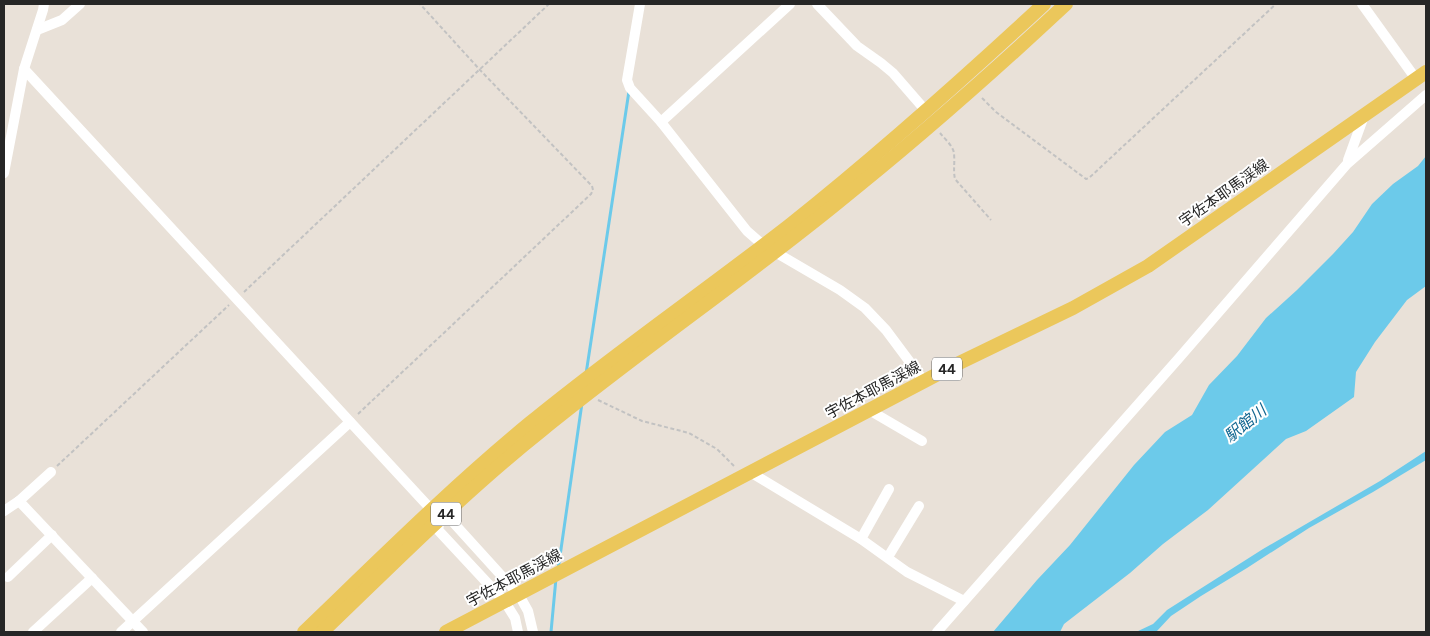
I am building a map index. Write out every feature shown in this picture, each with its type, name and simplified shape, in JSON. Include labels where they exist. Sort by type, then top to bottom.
[{"type":"main road","name":"44","points":[[304,632],[436,514],[769,248],[822,198],[926,111],[1044,4]]},
{"type":"main road","name":"44","points":[[322,632],[504,444],[600,367],[769,248],[837,204],[974,88],[1066,4]]},
{"type":"main road","name":"宇佐本耶馬渓線","points":[[446,632],[924,381],[1124,281],[1421,76]]},
{"type":"street","points":[[4,173],[5,158],[24,69],[44,4]]},
{"type":"street","points":[[37,30],[62,20],[80,4]]},
{"type":"street","points":[[640,4],[627,80],[630,88],[661,122],[747,231],[769,248],[840,290],[864,308],[886,330],[924,381]]},
{"type":"street","points":[[661,122],[790,4]]},
{"type":"street","points":[[817,4],[857,46],[893,73],[926,111]]},
{"type":"street","points":[[1362,4],[1421,76]]},
{"type":"street","points":[[24,69],[436,514],[450,520],[519,594],[528,610],[533,632]]},
{"type":"street","points":[[937,632],[1347,164],[1426,94]]},
{"type":"street","points":[[1347,164],[1364,116]]},
{"type":"street","points":[[869,410],[922,441]]},
{"type":"street","points":[[121,632],[350,422]]},
{"type":"street","points":[[4,510],[19,501],[51,472]]},
{"type":"street","points":[[746,474],[861,539],[907,572],[964,601]]},
{"type":"street","points":[[861,539],[889,489]]},
{"type":"street","points":[[19,501],[143,632]]},
{"type":"street","points":[[888,558],[920,506]]},
{"type":"street","points":[[436,514],[438,530],[505,602],[515,618],[518,632]]},
{"type":"street","points":[[8,577],[52,535]]},
{"type":"street","points":[[33,632],[92,578]]},
{"type":"path","points":[[350,422],[591,194],[593,190],[592,186],[480,70],[420,4]]},
{"type":"path","points":[[51,472],[550,4]]},
{"type":"path","points":[[974,88],[996,112],[1086,179],[1276,4]]},
{"type":"path","points":[[932,124],[952,149],[954,154],[953,173],[955,180],[991,220]]},
{"type":"path","points":[[584,396],[633,418],[689,433],[717,449],[746,474]]},
{"type":"water","name":"駅館川","points":[[1426,156],[1426,286],[1407,300],[1375,342],[1356,372],[1354,397],[1306,431],[1286,439],[1208,510],[1064,624],[1060,632],[993,632],[1037,580],[1070,545],[1134,465],[1165,432],[1192,415],[1209,385],[1237,356],[1266,318],[1333,254],[1353,232],[1372,204],[1393,184],[1418,166]]},
{"type":"water","points":[[1426,451],[1426,460],[1309,528],[1201,596],[1171,616],[1156,632],[1136,632],[1153,624],[1167,610],[1263,549],[1380,481]]},
{"type":"waterway","points":[[586,374],[629,91]]},
{"type":"waterway","points":[[558,570],[582,403]]},
{"type":"waterway","points":[[551,632],[556,578]]}]
